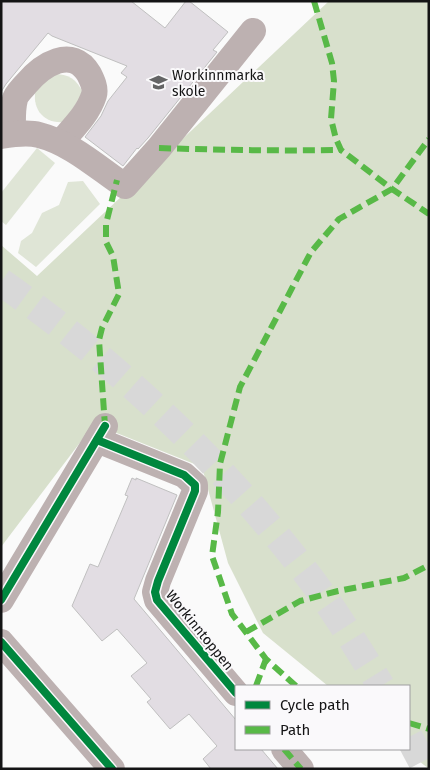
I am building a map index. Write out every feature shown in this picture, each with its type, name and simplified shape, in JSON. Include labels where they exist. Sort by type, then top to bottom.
[{"type":"street","points":[[61,142],[81,119],[95,93],[92,80],[85,67],[73,60],[59,60],[44,68],[29,81],[15,98],[7,135],[38,134],[61,142],[125,186],[159,148],[254,31]]},
{"type":"street","name":"Workinntoppen","points":[[1,600],[101,433],[184,475],[195,485],[195,492],[155,592],[157,600],[235,692]]},
{"type":"street","points":[[1,642],[112,769]]},
{"type":"street","points":[[285,750],[301,769]]},
{"type":"green space","points":[[329,1],[429,1],[429,769],[405,750],[410,750],[410,685],[327,685],[263,633],[228,563],[202,467],[94,424],[1,547],[1,245],[37,276]]},
{"type":"green space","points":[[54,74],[72,78],[83,93],[64,122],[57,122],[45,117],[40,113],[35,102],[36,88]]},
{"type":"green space","points":[[37,148],[55,163],[6,225],[1,221],[1,193]]},
{"type":"green space","points":[[83,181],[100,204],[36,267],[18,253],[21,241],[32,233],[42,213],[59,205],[68,182]]},
{"type":"building","name":"Workinnmarka skole","points":[[1,1],[131,1],[165,28],[186,1],[189,1],[228,32],[213,50],[217,52],[123,166],[85,137],[101,116],[108,101],[127,77],[121,73],[127,66],[48,33],[1,92]]},
{"type":"building","points":[[132,478],[136,480],[136,478],[177,495],[134,599],[235,719],[235,750],[262,750],[278,769],[211,769],[203,759],[217,746],[189,714],[170,729],[147,702],[151,699],[131,676],[147,663],[117,629],[102,641],[72,606],[90,564],[98,567],[128,496],[125,495]]},
{"type":"tunnel","points":[[1,282],[85,345],[125,379],[201,451],[237,489],[314,584],[380,685]]},
{"type":"tunnel","points":[[410,739],[426,769]]},
{"type":"marked path","points":[[314,1],[332,63],[334,81],[331,119],[341,150],[392,189],[429,214]]},
{"type":"marked path","points":[[295,685],[266,659],[232,614],[212,556],[218,512],[220,464],[240,387],[311,252],[339,219],[392,189],[429,139]]},
{"type":"marked path","points":[[159,148],[341,150]]},
{"type":"marked path","points":[[104,428],[99,340],[102,328],[119,294],[113,256],[106,242],[106,224],[117,180]]},
{"type":"marked path","points":[[246,632],[300,601],[338,591],[404,578],[429,565]]},
{"type":"marked path","points":[[256,685],[266,659]]},
{"type":"marked path","points":[[410,723],[429,729]]},
{"type":"marked path","points":[[285,750],[301,769]]},
{"type":"cycle path","points":[[1,600],[105,426]]},
{"type":"cycle path","points":[[97,440],[184,475],[195,485],[195,491],[155,592],[157,600],[235,692]]},
{"type":"cycle path","points":[[1,642],[112,769]]},
{"type":"place","name":"Workinnmarka skole","points":[[158,83]]}]
